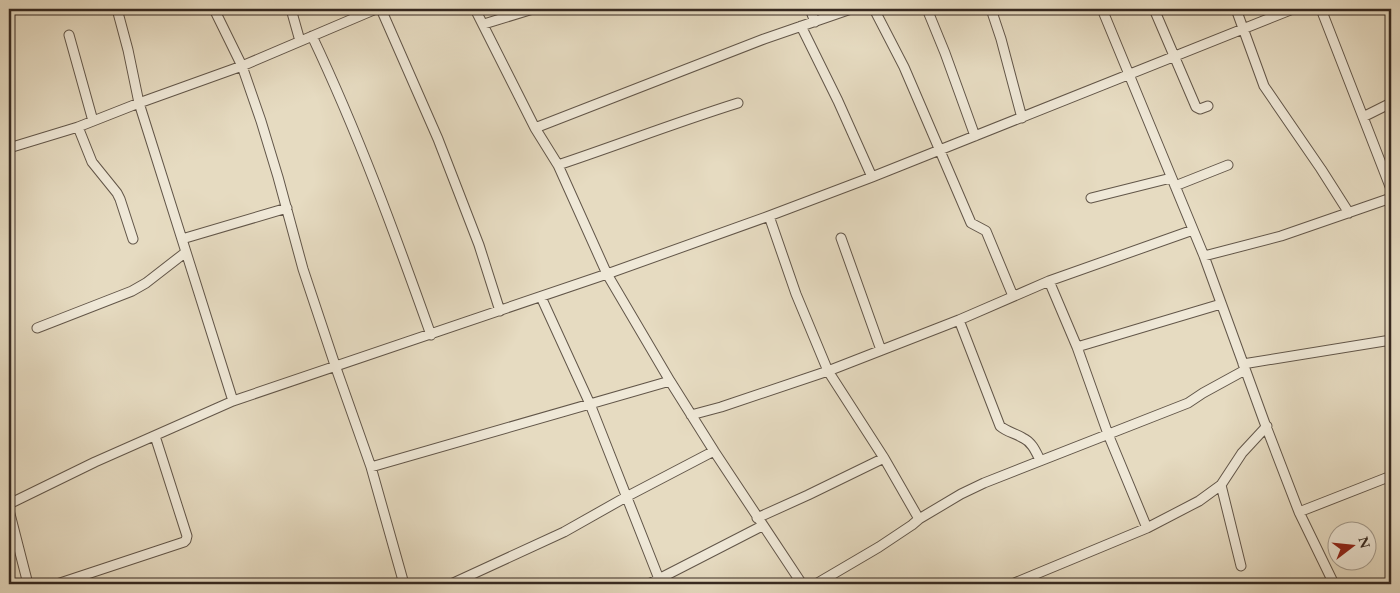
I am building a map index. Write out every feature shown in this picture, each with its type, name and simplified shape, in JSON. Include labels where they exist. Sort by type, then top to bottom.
[{"type":"street","points":[[117,9],[139,103],[233,402]]},
{"type":"street","points":[[214,9],[242,66],[261,121],[303,269],[371,467],[404,584]]},
{"type":"street","points":[[291,9],[300,41]]},
{"type":"street","points":[[9,148],[78,127],[242,66],[376,9]]},
{"type":"street","points":[[381,9],[438,139],[479,245],[500,311]]},
{"type":"street","points":[[475,9],[535,128],[558,165],[607,274],[691,415],[802,584]]},
{"type":"street","points":[[484,24],[533,9]]},
{"type":"street","points":[[810,9],[815,22]]},
{"type":"street","points":[[535,128],[754,43],[851,9]]},
{"type":"street","points":[[874,9],[904,67],[970,223],[986,231],[1013,296]]},
{"type":"street","points":[[927,9],[975,136]]},
{"type":"street","points":[[991,9],[1022,118]]},
{"type":"street","points":[[1102,9],[1204,256],[1244,367],[1300,512],[1334,584]]},
{"type":"street","points":[[1154,9],[1196,107],[1200,109],[1208,106]]},
{"type":"street","points":[[1236,9],[1264,86],[1349,213]]},
{"type":"street","points":[[9,504],[96,462],[233,402],[541,297],[769,216],[1022,118],[1293,9]]},
{"type":"street","points":[[1321,9],[1391,189]]},
{"type":"street","points":[[801,26],[838,101],[872,177]]},
{"type":"street","points":[[69,36],[93,121]]},
{"type":"street","points":[[312,36],[379,191],[431,335]]},
{"type":"street","points":[[558,165],[672,124],[738,103]]},
{"type":"street","points":[[1363,117],[1391,104]]},
{"type":"street","points":[[78,127],[92,162],[120,199],[133,239]]},
{"type":"street","points":[[1091,198],[1173,182],[1228,165]]},
{"type":"street","points":[[1204,256],[1281,236],[1391,198]]},
{"type":"street","points":[[182,239],[287,208]]},
{"type":"street","points":[[769,216],[796,294],[828,371],[884,458],[919,519]]},
{"type":"street","points":[[691,415],[721,407],[828,371],[959,320],[1049,281],[1193,230]]},
{"type":"street","points":[[840,238],[881,350]]},
{"type":"street","points":[[37,328],[132,291],[146,283],[186,252]]},
{"type":"street","points":[[1049,281],[1077,347],[1108,434],[1147,528]]},
{"type":"street","points":[[541,297],[590,404],[660,582]]},
{"type":"street","points":[[1077,347],[1221,304]]},
{"type":"street","points":[[959,320],[1000,426],[1024,438],[1031,444],[1040,460]]},
{"type":"street","points":[[816,584],[879,547],[919,519],[961,494],[1040,460],[1188,403],[1244,367],[1391,340]]},
{"type":"street","points":[[371,467],[670,381]]},
{"type":"street","points":[[1012,584],[1147,528],[1199,501],[1221,485],[1242,453],[1267,426]]},
{"type":"street","points":[[57,584],[186,540],[187,536],[155,436]]},
{"type":"street","points":[[450,584],[564,532],[714,451]]},
{"type":"street","points":[[648,584],[660,582],[760,522],[884,458]]},
{"type":"street","points":[[1300,512],[1391,476]]},
{"type":"street","points":[[1221,485],[1241,566]]},
{"type":"street","points":[[9,510],[28,584]]}]
